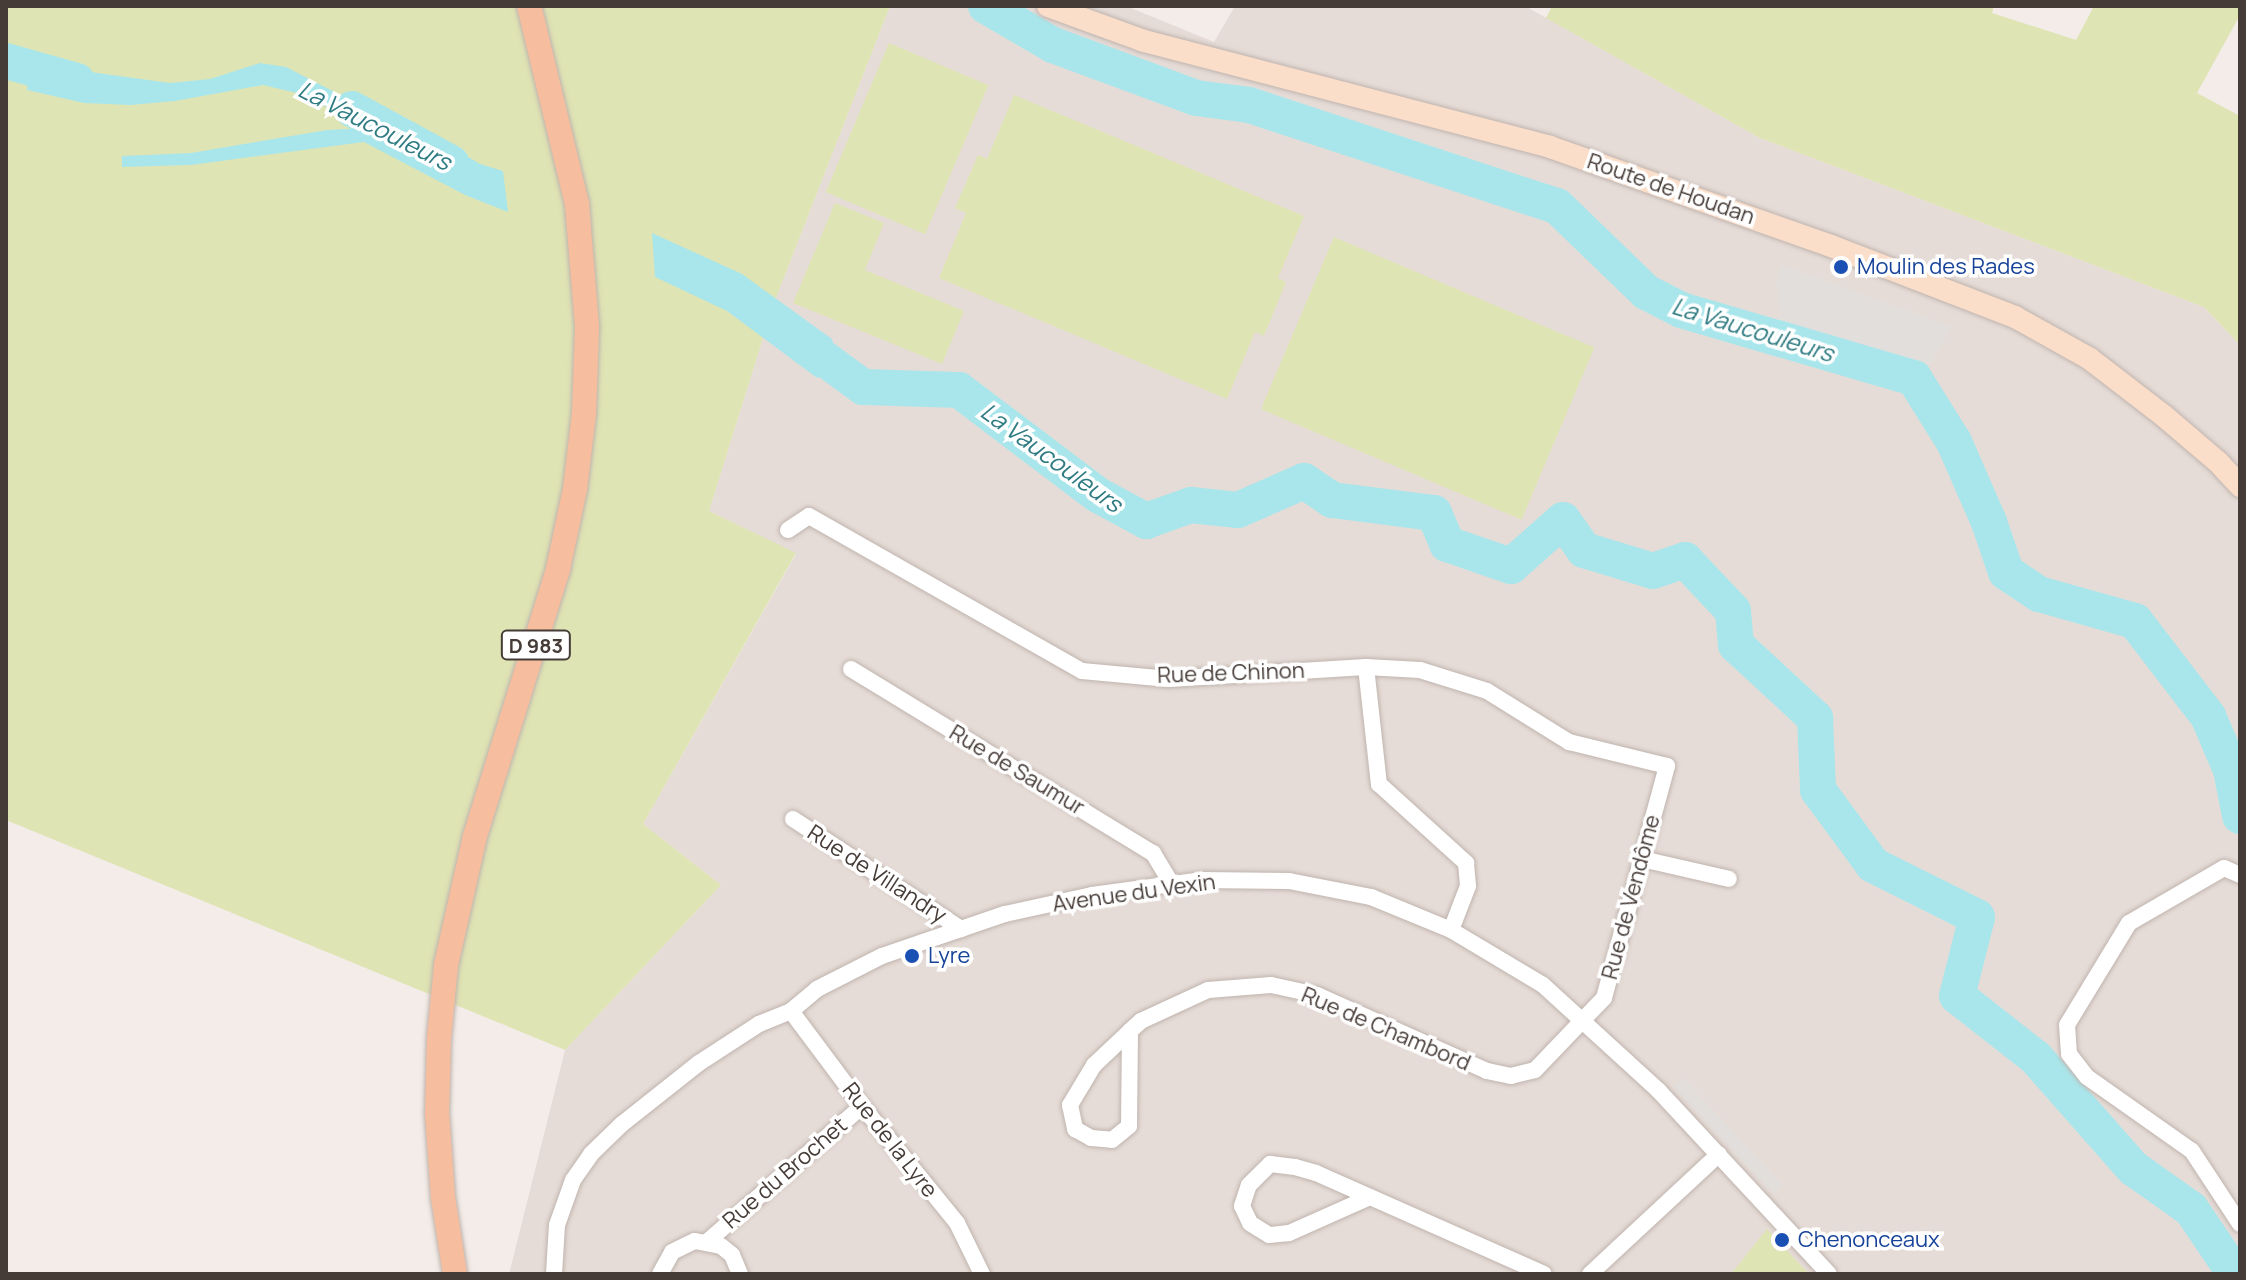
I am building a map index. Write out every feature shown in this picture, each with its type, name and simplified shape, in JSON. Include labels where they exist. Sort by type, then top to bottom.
[{"type":"main road","name":"D 983","points":[[512,6],[550,88]]},
{"type":"main road","name":"D 983","points":[[455,1274],[443,1197],[437,1114],[438,1051],[446,965],[475,836],[558,569],[575,489],[584,414],[587,326],[584,262],[572,175],[529,6]]},
{"type":"street","name":"Route de Houdan","points":[[1048,6],[1144,41],[1550,147],[1831,246],[2015,317],[2090,359],[2175,425],[2240,486]]},
{"type":"street","name":"Rue de Chinon","points":[[788,530],[809,516],[1082,671],[1169,679],[1366,667]]},
{"type":"street","name":"Rue de Vendôme","points":[[1366,667],[1420,670],[1487,691],[1569,742],[1667,766],[1604,998],[1581,1019]]},
{"type":"street","points":[[1366,667],[1379,784],[1466,863],[1468,886],[1451,930]]},
{"type":"street","name":"Rue de Saumur","points":[[851,669],[1153,853],[1171,883]]},
{"type":"street","name":"Rue de Villandry","points":[[793,819],[961,929]]},
{"type":"street","points":[[1642,859],[1729,879]]},
{"type":"street","points":[[2240,875],[2224,868],[2129,923],[2067,1025],[2069,1054],[2087,1077],[2192,1151],[2240,1224]]},
{"type":"street","name":"Avenue du Vexin","points":[[554,1274],[557,1225],[573,1180],[591,1154],[622,1124],[699,1063],[759,1024],[791,1011],[817,989],[882,956],[1005,914],[1092,895],[1201,880],[1289,881],[1371,897],[1451,930],[1543,985],[1658,1090],[1829,1274]]},
{"type":"street","name":"Rue de Chambord","points":[[1130,1031],[1129,1126],[1112,1140],[1091,1138],[1075,1129],[1070,1105],[1094,1065],[1130,1031],[1141,1021],[1208,990],[1271,985],[1317,995],[1487,1071],[1511,1076],[1535,1070],[1581,1019]]},
{"type":"street","name":"Rue de la Lyre","points":[[791,1011],[862,1106],[957,1223],[982,1274]]},
{"type":"street","name":"Rue du Brochet","points":[[660,1274],[672,1252],[682,1244],[708,1241],[862,1106]]},
{"type":"street","points":[[1590,1274],[1719,1154]]},
{"type":"street","points":[[1370,1197],[1289,1233],[1269,1235],[1250,1223],[1242,1206],[1249,1185],[1270,1164],[1316,1173],[1544,1274]]},
{"type":"street","name":"Rue du Brochet","points":[[708,1241],[732,1255],[740,1274]]},
{"type":"shaded area","points":[[890,6],[1126,6],[1214,42],[1235,6],[1525,6],[1760,138],[2204,307],[2240,345],[2240,1274],[509,1274],[565,1050],[721,885],[643,824],[796,554],[709,511],[774,303]]},
{"type":"shaded area","points":[[1782,265],[1952,327],[1925,373],[1777,327],[1780,313],[1776,280]]},
{"type":"shaded area","points":[[1683,1078],[1783,1185],[1773,1194],[1673,1087]]},
{"type":"green space","points":[[6,6],[890,6],[774,303],[709,511],[796,553],[643,824],[721,885],[565,1050],[6,820]]},
{"type":"green space","points":[[1552,6],[1994,6],[1992,13],[2076,40],[2094,6],[2240,6],[2240,15],[2197,93],[2240,116],[2240,345],[2204,307],[1760,138],[1546,18]]},
{"type":"green space","points":[[889,43],[988,85],[925,234],[826,192]]},
{"type":"green space","points":[[1014,95],[1304,216],[1278,278],[1286,282],[1264,336],[1255,332],[1227,399],[939,278],[966,213],[955,208],[978,155],[987,159]]},
{"type":"green space","points":[[835,203],[884,223],[865,270],[964,311],[942,364],[793,303]]},
{"type":"green space","points":[[1334,237],[1595,348],[1521,520],[1261,409]]},
{"type":"green space","points":[[1767,1229],[1809,1274],[1731,1274]]},
{"type":"water","points":[[32,51],[47,66],[170,83],[210,79],[260,63],[286,67],[397,124],[392,135],[460,152],[480,164],[503,171],[508,212],[465,195],[364,142],[191,165],[122,167],[122,156],[191,153],[327,130],[368,128],[301,94],[263,85],[175,101],[130,105],[84,103],[27,90]]},
{"type":"water","points":[[652,233],[742,274],[832,339],[837,359],[817,378],[727,311],[655,277]]},
{"type":"waterway","name":"La Vaucouleurs","points":[[986,6],[1053,45],[1196,98],[1249,105],[1557,206],[1646,292],[1681,310],[1914,378],[1954,442],[1989,522],[2006,572],[2039,594],[2135,621],[2208,716],[2231,770],[2240,816]]},
{"type":"waterway","name":"La Vaucouleurs","points":[[6,61],[77,81]]},
{"type":"waterway","name":"La Vaucouleurs","points":[[352,109],[451,163]]},
{"type":"waterway","name":"La Vaucouleurs","points":[[792,335],[863,387],[959,390],[1098,495],[1146,521],[1191,505],[1238,510],[1304,481],[1332,500],[1434,513],[1447,544],[1511,566],[1563,520],[1584,550],[1653,571],[1685,560],[1733,611],[1736,645],[1815,718],[1818,790],[1873,865],[1977,917],[1957,996],[2036,1058],[2133,1168],[2191,1209],[2235,1274]]},
{"type":"place","name":"Moulin des Rades","points":[[1841,267]]},
{"type":"place","name":"Lyre","points":[[912,956]]},
{"type":"place","name":"Chenonceaux","points":[[1782,1240]]}]
